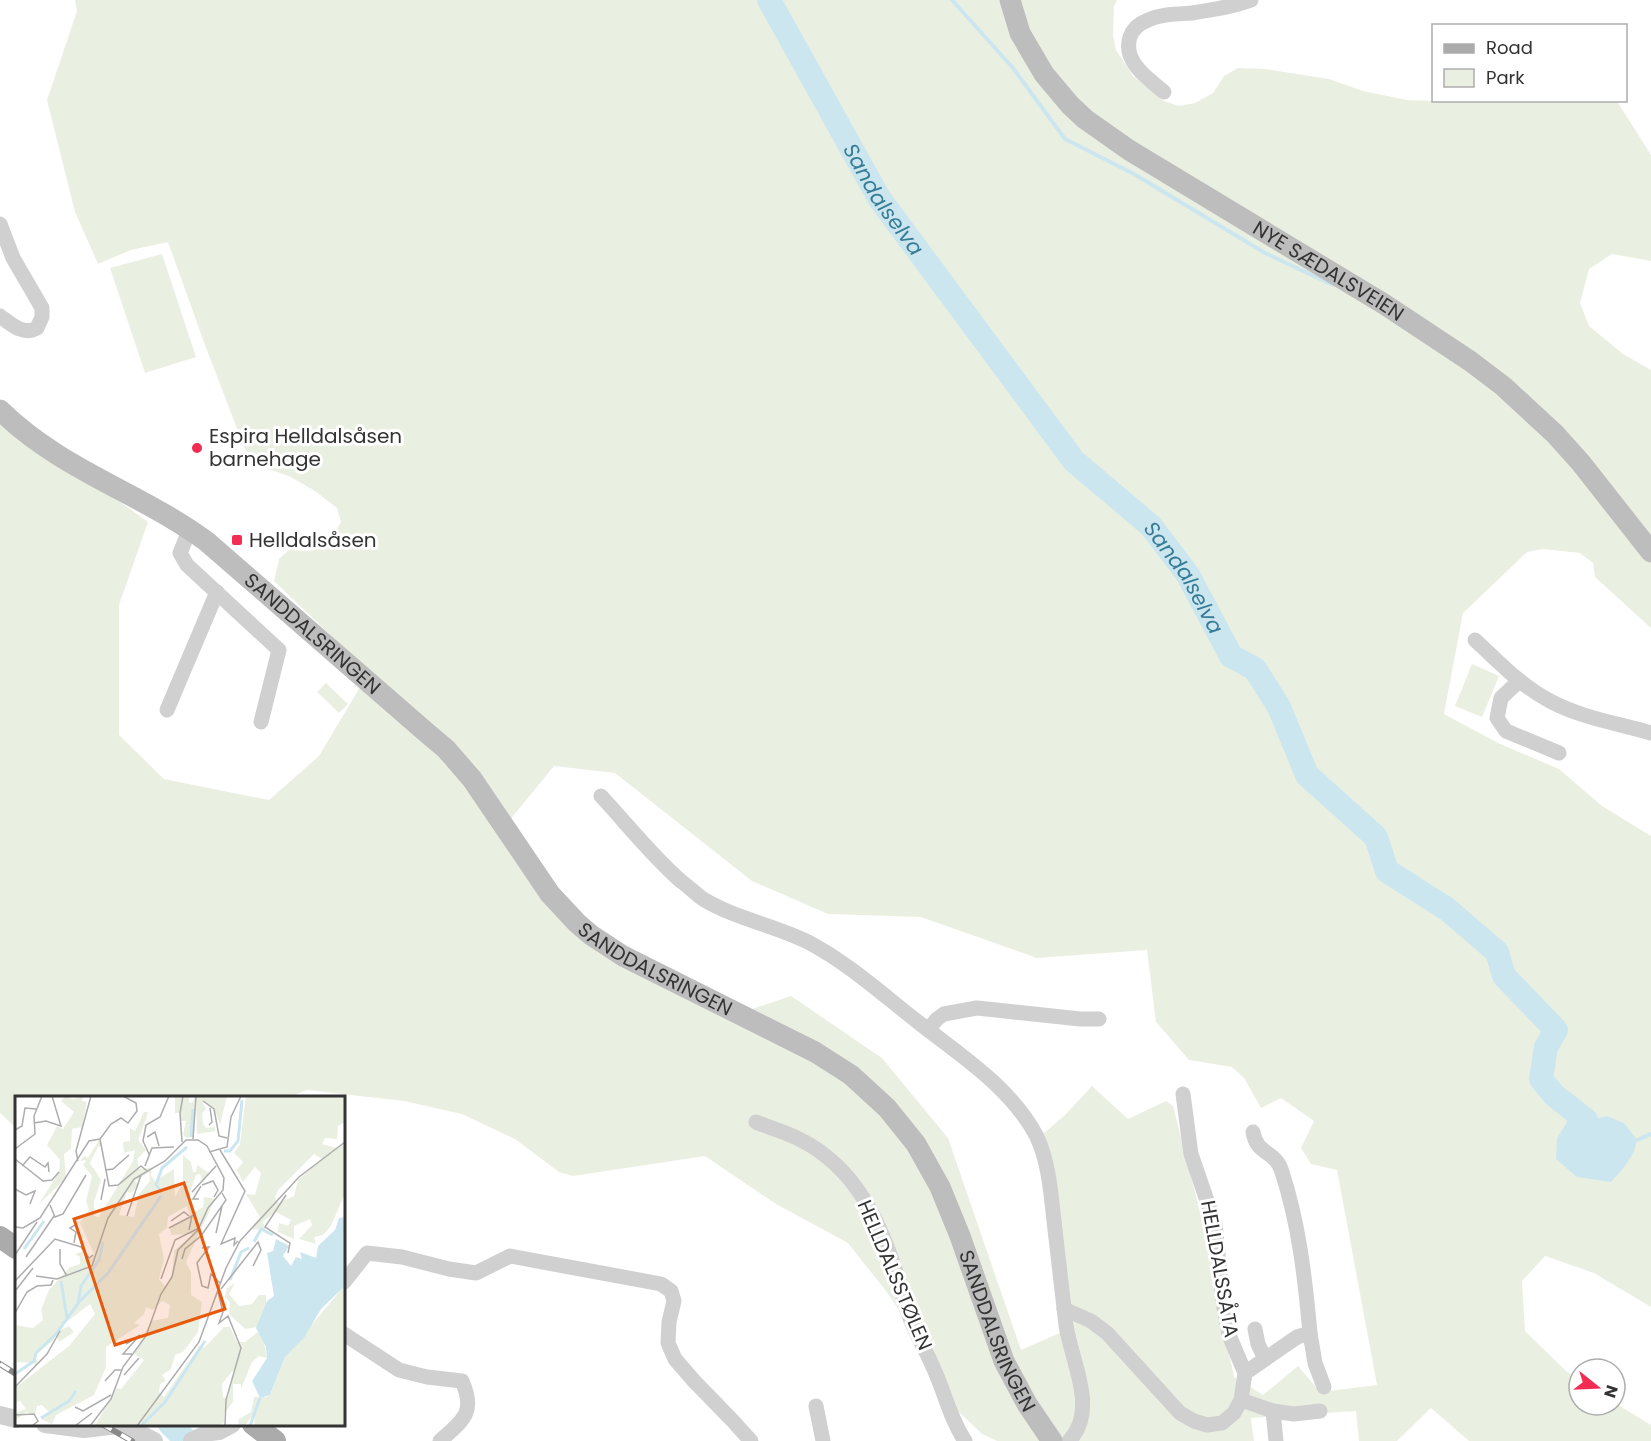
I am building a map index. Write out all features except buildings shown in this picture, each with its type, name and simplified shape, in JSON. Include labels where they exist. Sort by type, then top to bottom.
[{"type":"main road","name":"NYE SÆDALSVEIEN","points":[[1010,0],[1020,33],[1044,74],[1085,119],[1129,150],[1383,304],[1479,367],[1512,393],[1555,434],[1581,463],[1651,552]]},
{"type":"main road","name":"SANDDALSRINGEN","points":[[0,410],[55,454],[190,529],[220,552],[446,750],[472,779],[550,894],[584,929],[623,956],[815,1052],[851,1076],[887,1108],[916,1144],[940,1187],[957,1227],[1004,1361],[1027,1404],[1052,1441]]},
{"type":"main road","points":[[0,1237],[15,1247]]},
{"type":"main road","points":[[254,1426],[275,1441]]},
{"type":"street","points":[[1164,92],[1137,69],[1128,49],[1134,28],[1156,17],[1216,10],[1251,0]]},
{"type":"street","points":[[0,224],[13,258],[42,308],[42,316],[41,324],[31,332],[12,325],[0,316]]},
{"type":"street","name":"SANDDALSRINGEN","points":[[190,529],[180,554],[187,565],[279,650],[261,722]]},
{"type":"street","name":"SANDDALSRINGEN","points":[[167,710],[217,592]]},
{"type":"street","points":[[1475,640],[1519,681],[1549,700],[1594,719],[1651,733]]},
{"type":"street","points":[[1519,681],[1501,698],[1497,718],[1506,730],[1559,753]]},
{"type":"street","points":[[601,796],[650,851],[702,898],[730,913],[788,933],[836,958],[989,1077],[1021,1110],[1038,1139],[1048,1172],[1067,1331],[1082,1396],[1081,1425],[1069,1441]]},
{"type":"street","points":[[928,1030],[944,1014],[977,1008],[1099,1019]]},
{"type":"street","name":"HELLDALSSÅTA","points":[[1183,1094],[1191,1154],[1215,1224],[1223,1302],[1229,1335],[1245,1373]]},
{"type":"street","name":"HELLDALSSTØLEN","points":[[756,1122],[798,1138],[813,1147],[851,1180],[865,1200],[882,1236],[900,1282],[906,1308],[930,1359],[947,1407],[965,1441]]},
{"type":"street","points":[[1253,1132],[1258,1146],[1275,1158],[1281,1168],[1291,1202],[1300,1242],[1315,1363],[1324,1387]]},
{"type":"street","points":[[345,1281],[367,1252],[402,1257],[449,1269],[476,1272],[510,1256],[661,1284],[671,1291],[674,1301],[669,1322],[668,1343],[675,1359],[751,1441]]},
{"type":"street","points":[[1065,1309],[1092,1321],[1107,1333],[1180,1413],[1207,1425],[1222,1422],[1234,1413],[1241,1400],[1245,1373],[1297,1337],[1310,1333]]},
{"type":"street","name":"HELLDALSSÅTA","points":[[1255,1329],[1258,1344],[1265,1359]]},
{"type":"street","points":[[345,1335],[399,1370],[427,1377],[462,1381],[468,1394],[469,1408],[461,1422],[440,1441]]},
{"type":"street","points":[[1241,1400],[1273,1411],[1294,1414],[1320,1411]]},
{"type":"street","points":[[816,1406],[823,1441]]},
{"type":"street","points":[[1273,1411],[1276,1441]]},
{"type":"street","points":[[0,1414],[15,1419]]},
{"type":"street","points":[[55,1426],[84,1429],[110,1426]]},
{"type":"street","points":[[122,1426],[154,1441]]},
{"type":"street","points":[[208,1435],[230,1426]]},
{"type":"green space","points":[[75,0],[1117,0],[1114,6],[1113,35],[1116,50],[1133,76],[1164,101],[1179,106],[1195,103],[1213,93],[1224,76],[1238,68],[1266,69],[1329,79],[1363,91],[1407,100],[1618,102],[1651,155],[1651,261],[1612,254],[1589,269],[1580,303],[1589,326],[1623,354],[1651,370],[1651,628],[1595,577],[1593,563],[1580,553],[1543,549],[1527,552],[1463,613],[1444,714],[1498,743],[1559,769],[1602,806],[1651,836],[1651,1307],[1594,1273],[1545,1256],[1522,1281],[1525,1331],[1567,1372],[1567,1417],[1627,1417],[1627,1410],[1651,1425],[1651,1441],[1469,1441],[1431,1408],[1397,1441],[1359,1441],[1356,1411],[1251,1418],[1254,1441],[997,1441],[982,1434],[940,1394],[912,1329],[886,1291],[848,1243],[776,1204],[705,1156],[573,1176],[559,1172],[515,1139],[462,1114],[404,1101],[307,1090],[291,1096],[15,1096],[15,1127],[0,1113],[0,425],[105,491],[148,522],[119,605],[119,735],[164,779],[269,800],[319,756],[369,672],[274,581],[279,559],[289,550],[309,551],[326,545],[341,522],[337,508],[315,491],[289,476],[254,463],[244,447],[168,242],[131,250],[98,264],[75,212],[47,100],[77,11]],"holes":[[[554,766],[615,773],[752,881],[828,914],[921,917],[1037,958],[1147,950],[1156,1022],[1189,1060],[1232,1067],[1244,1078],[1261,1108],[1281,1098],[1314,1121],[1301,1148],[1311,1164],[1337,1170],[1377,1385],[1320,1392],[1298,1366],[1263,1395],[1234,1377],[1201,1216],[1173,1106],[1166,1101],[1128,1119],[1092,1086],[1065,1115],[1044,1133],[1062,1332],[1021,1350],[948,1138],[882,1058],[791,996],[749,1010],[589,940],[509,821]],[[1607,1116],[1637,1140],[1569,1119],[1586,1120]]]},
{"type":"green space","points":[[162,254],[196,357],[145,373],[110,268]]},
{"type":"green space","points":[[1472,664],[1499,676],[1482,717],[1455,706]]},
{"type":"green space","points":[[326,683],[348,704],[339,713],[317,692]]},
{"type":"water","points":[[1607,1116],[1624,1123],[1637,1140],[1634,1152],[1611,1182],[1577,1177],[1556,1159],[1557,1138],[1569,1119],[1586,1120]]},
{"type":"waterway","name":"Sandalselva","points":[[769,0],[879,198],[1074,461],[1151,526],[1188,575],[1231,656],[1255,669],[1279,707],[1307,775],[1376,837],[1387,871],[1447,909],[1497,952],[1504,976],[1556,1030],[1546,1047],[1541,1079],[1554,1095],[1586,1120]]},
{"type":"waterway","points":[[952,0],[1013,68],[1065,139],[1134,174],[1265,253],[1333,285]]},
{"type":"waterway","points":[[1637,1140],[1651,1134]]},
{"type":"waterway","points":[[172,1426],[187,1441]]},
{"type":"railway","points":[[0,1364],[15,1373]]},
{"type":"railway","points":[[106,1426],[132,1441]]},
{"type":"place","name":"Espira Helldalsåsen barnehage","points":[[197,448]]},
{"type":"place","name":"Helldalsåsen","points":[[237,540]]}]
